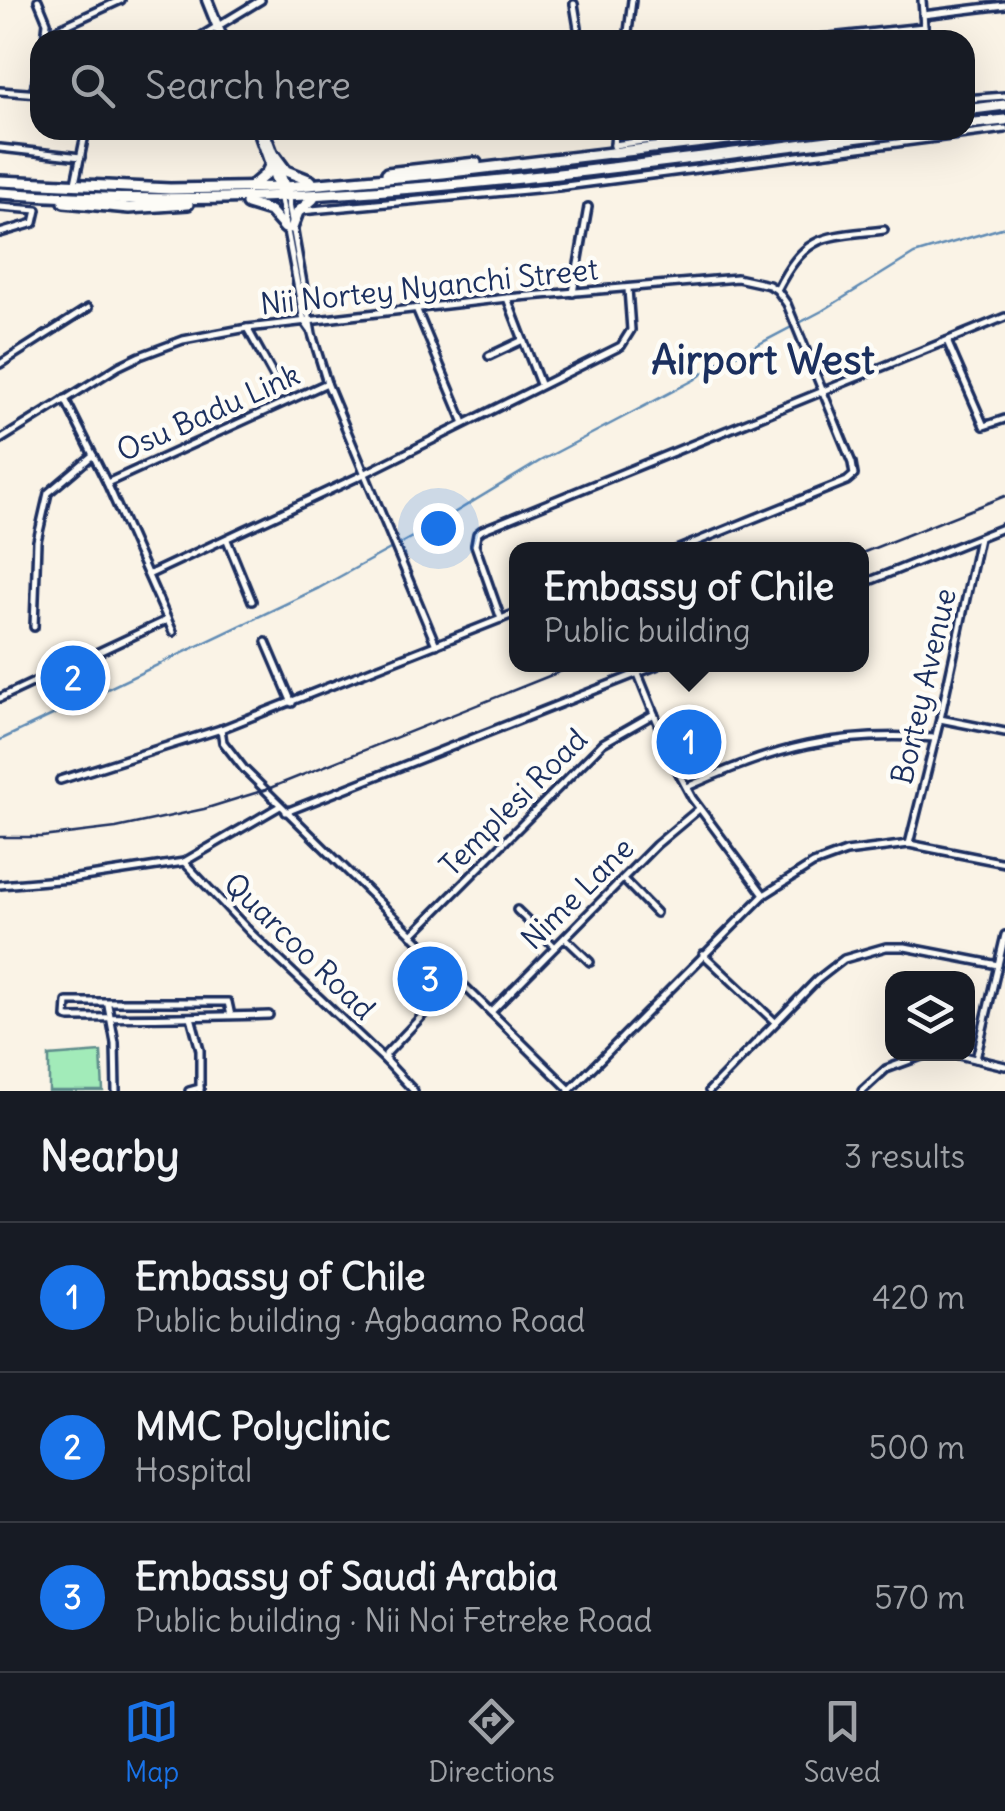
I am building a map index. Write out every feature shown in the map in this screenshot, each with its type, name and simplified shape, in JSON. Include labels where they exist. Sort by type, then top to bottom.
[{"type":"highway","points":[[975,109],[1005,105]]},
{"type":"highway","points":[[975,123],[1005,120]]},
{"type":"highway","points":[[0,193],[42,196],[76,204],[170,207],[284,193],[402,170],[480,163],[513,165],[704,140]]},
{"type":"highway","points":[[0,181],[75,186],[250,187],[320,196],[524,177],[834,140]]},
{"type":"highway","points":[[250,187],[266,174],[273,160],[295,177],[328,184]]},
{"type":"highway","points":[[230,200],[270,211],[289,228],[298,212],[320,196]]},
{"type":"main road","points":[[207,0],[219,30]]},
{"type":"main road","points":[[265,140],[284,193]]},
{"type":"street","points":[[38,0],[46,16],[46,30]]},
{"type":"street","points":[[60,30],[121,0]]},
{"type":"street","points":[[211,30],[261,0]]},
{"type":"street","points":[[628,30],[632,0]]},
{"type":"street","points":[[922,0],[924,30]]},
{"type":"street","points":[[574,4],[578,30]]},
{"type":"street","points":[[923,15],[1005,5]]},
{"type":"street","points":[[896,30],[924,27]]},
{"type":"street","points":[[0,91],[30,93]]},
{"type":"street","points":[[975,98],[1005,96]]},
{"type":"street","points":[[975,133],[1005,129]]},
{"type":"street","points":[[75,186],[84,140]]},
{"type":"street","points":[[614,140],[614,149],[666,140]]},
{"type":"street","points":[[298,212],[558,187],[920,140]]},
{"type":"street","points":[[0,148],[81,157]]},
{"type":"street","points":[[284,193],[308,320],[327,383],[436,646]]},
{"type":"street","points":[[0,207],[38,210],[34,224],[0,233]]},
{"type":"street","points":[[573,293],[588,207]]},
{"type":"street","points":[[696,542],[852,478],[852,462],[798,329],[777,290],[791,262],[814,242],[884,230]]},
{"type":"street","name":"Nii Nortey Nyanchi Street","points":[[0,440],[119,366],[166,345],[247,328],[507,298],[737,278],[758,280],[777,290]]},
{"type":"street","points":[[148,575],[364,474],[620,346],[628,339],[632,324],[628,288]]},
{"type":"street","points":[[507,298],[540,386]]},
{"type":"street","points":[[0,364],[88,308]]},
{"type":"street","points":[[416,308],[464,424]]},
{"type":"street","points":[[501,620],[475,545],[482,530],[1005,318]]},
{"type":"street","points":[[247,328],[278,384]]},
{"type":"street","points":[[489,356],[523,340]]},
{"type":"street","points":[[947,341],[984,426],[1005,419]]},
{"type":"street","name":"Osu Badu Link","points":[[106,483],[327,383]]},
{"type":"street","points":[[65,399],[173,632]]},
{"type":"street","points":[[34,627],[38,541],[48,493],[93,455]]},
{"type":"street","points":[[869,581],[1005,527]]},
{"type":"street","name":"Bortey Avenue","points":[[909,844],[979,538]]},
{"type":"street","points":[[227,540],[252,601]]},
{"type":"street","points":[[60,780],[292,703],[509,616]]},
{"type":"street","points":[[0,698],[166,621]]},
{"type":"street","points":[[266,642],[292,703]]},
{"type":"street","points":[[0,884],[70,880],[184,862],[283,809],[643,672]]},
{"type":"street","points":[[638,674],[687,788],[764,895]]},
{"type":"street","name":"Templesi Road","points":[[412,935],[603,743],[654,714]]},
{"type":"street","points":[[940,719],[1005,732]]},
{"type":"street","points":[[220,729],[229,752],[283,809],[569,1091],[764,895],[790,876],[833,855],[909,844],[1005,863]]},
{"type":"street","points":[[687,788],[735,766],[824,741],[867,735],[936,738]]},
{"type":"street","name":"Nime Lane","points":[[491,1012],[668,834],[699,808]]},
{"type":"street","name":"Quarcoo Road","points":[[184,862],[251,933],[414,1091]]},
{"type":"street","points":[[623,879],[656,914]]},
{"type":"street","points":[[517,910],[555,948]]},
{"type":"street","points":[[1005,936],[976,1059],[1005,1066]]},
{"type":"street","points":[[565,938],[590,962]]},
{"type":"street","points":[[709,1091],[832,966],[864,952],[886,947],[918,948],[998,965]]},
{"type":"street","points":[[704,954],[775,1022]]},
{"type":"street","points":[[386,1061],[390,1048],[457,979]]},
{"type":"street","points":[[231,1016],[228,1002],[67,1002],[65,1013],[70,1018],[192,1017],[231,1016],[269,1015]]},
{"type":"street","points":[[108,1003],[116,1091]]},
{"type":"street","points":[[189,1091],[200,1089],[200,1050],[192,1017]]},
{"type":"street","points":[[862,1091],[886,1069],[908,1061]]},
{"type":"green space","points":[[101,1052],[103,1091],[49,1091],[49,1056]]},
{"type":"waterway","points":[[0,740],[319,588],[540,461],[694,380],[724,358],[742,353],[822,311],[914,254],[1005,227]]},
{"type":"railway","points":[[869,550],[1005,496]]},
{"type":"railway","points":[[0,837],[42,837],[116,828],[204,809],[265,790],[559,672]]},
{"type":"place","name":"MMC Polyclinic","points":[[73,678]]},
{"type":"place","name":"Embassy of Chile","points":[[689,742]]},
{"type":"place","name":"Embassy of Saudi Arabia","points":[[430,979]]},
{"type":"district","name":"Airport West","points":[[763,360]]}]
